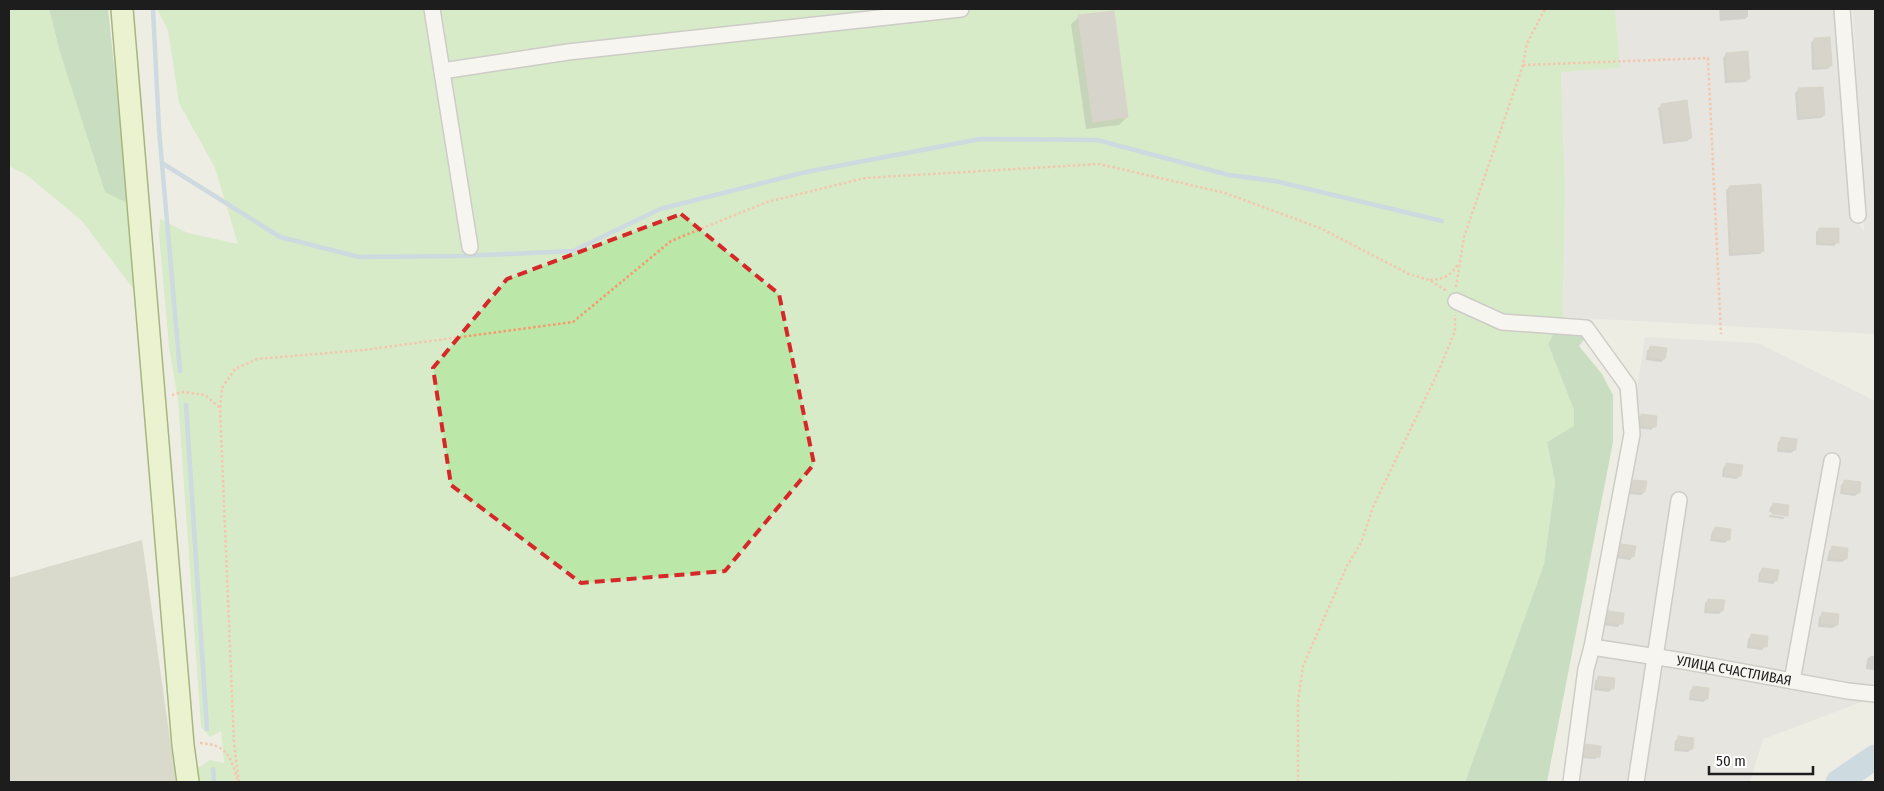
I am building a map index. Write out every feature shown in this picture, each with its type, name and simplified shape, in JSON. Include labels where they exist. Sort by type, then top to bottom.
[{"type":"street","points":[[122,9],[182,746],[188,782]]},
{"type":"street","points":[[432,9],[470,247]]},
{"type":"street","points":[[442,71],[568,52],[961,9]]},
{"type":"street","points":[[1842,9],[1858,215]]},
{"type":"street","points":[[1456,302],[1502,322],[1586,328],[1628,386],[1632,434],[1592,647],[1586,669],[1571,782]]},
{"type":"street","points":[[1792,681],[1832,462]]},
{"type":"street","points":[[1636,782],[1679,500]]},
{"type":"street","name":"УЛИЦА СЧАСТЛИВАЯ","points":[[1592,647],[1875,694]]},
{"type":"path","points":[[1298,782],[1298,701],[1303,666],[1347,566],[1361,544],[1373,507],[1439,370],[1455,331],[1456,302],[1464,238],[1523,65],[1527,44],[1545,9]]},
{"type":"path","points":[[1523,65],[1708,58],[1721,334]]},
{"type":"path","points":[[238,782],[234,743],[220,408],[222,388],[235,369],[257,359],[364,350],[573,322],[671,242],[767,202],[864,178],[1099,164],[1225,193],[1320,228],[1409,274],[1429,280],[1452,295],[1456,302]]},
{"type":"path","points":[[1429,280],[1442,279],[1449,275],[1460,261]]},
{"type":"path","points":[[154,400],[183,392],[205,394],[220,408]]},
{"type":"path","points":[[182,746],[199,743],[211,744],[223,750],[231,758],[238,782]]},
{"type":"path","points":[[1392,782],[1402,782]]},
{"type":"highlighted area","points":[[681,214],[779,294],[814,464],[725,571],[581,583],[451,485],[433,368],[507,279]]},
{"type":"shaded area","points":[[1615,9],[1835,9],[1851,214],[1864,231],[1853,9],[1875,9],[1875,334],[1563,317],[1565,187],[1561,71],[1620,68]]},
{"type":"shaded area","points":[[1645,337],[1758,343],[1875,401],[1875,697],[1763,739],[1750,782],[1574,782]]},
{"type":"shaded area","points":[[142,540],[176,782],[9,782],[9,578]]},
{"type":"green space","points":[[9,9],[49,9],[59,49],[79,106],[129,204],[135,291],[82,221],[28,176],[9,166]]},
{"type":"green space","points":[[49,9],[108,9],[129,204],[105,192],[59,49]]},
{"type":"green space","points":[[157,9],[1615,9],[1620,68],[1561,72],[1565,187],[1563,317],[1548,344],[1574,410],[1574,427],[1547,442],[1555,483],[1544,564],[1465,782],[197,782],[196,769],[210,760],[224,763],[221,731],[210,737],[201,727],[178,400],[169,347],[159,235],[160,219],[188,233],[238,244],[215,168],[179,103],[168,30]]},
{"type":"green space","points":[[1563,317],[1586,337],[1579,346],[1602,374],[1613,395],[1613,442],[1547,782],[1465,782],[1544,564],[1555,483],[1547,442],[1574,426],[1574,410],[1548,344]]},
{"type":"building","points":[[1114,11],[1128,117],[1093,122],[1078,15]]},
{"type":"building","points":[[1830,37],[1832,66],[1816,67],[1814,38]]},
{"type":"building","points":[[1748,51],[1750,79],[1728,80],[1726,53]]},
{"type":"building","points":[[1823,87],[1825,115],[1800,117],[1798,88]]},
{"type":"building","points":[[1687,100],[1692,138],[1666,142],[1661,104]]},
{"type":"building","points":[[1761,184],[1764,251],[1732,253],[1729,186]]},
{"type":"building","points":[[1819,228],[1839,228],[1839,243],[1819,242]]},
{"type":"building","points":[[1650,346],[1667,348],[1665,359],[1649,357]]},
{"type":"building","points":[[1641,414],[1657,416],[1656,427],[1641,425]]},
{"type":"building","points":[[1781,437],[1797,439],[1796,450],[1779,448]]},
{"type":"building","points":[[1726,463],[1743,465],[1741,476],[1725,474]]},
{"type":"building","points":[[1633,480],[1647,481],[1645,492],[1631,491]]},
{"type":"building","points":[[1844,480],[1861,482],[1860,493],[1843,491]]},
{"type":"building","points":[[1773,503],[1789,505],[1788,516],[1772,514]]},
{"type":"building","points":[[1715,527],[1731,529],[1730,540],[1713,538]]},
{"type":"building","points":[[1621,544],[1636,546],[1634,557],[1619,555]]},
{"type":"building","points":[[1832,546],[1848,548],[1847,559],[1830,557]]},
{"type":"building","points":[[1762,568],[1779,570],[1777,581],[1761,579]]},
{"type":"building","points":[[1708,599],[1725,600],[1723,611],[1707,610]]},
{"type":"building","points":[[1608,611],[1624,613],[1623,624],[1606,622]]},
{"type":"building","points":[[1822,612],[1839,614],[1838,625],[1821,623]]},
{"type":"building","points":[[1751,634],[1768,636],[1767,647],[1750,645]]},
{"type":"building","points":[[1598,676],[1615,678],[1614,689],[1597,687]]},
{"type":"building","points":[[1693,686],[1709,688],[1708,699],[1691,697]]},
{"type":"building","points":[[1678,736],[1694,738],[1693,749],[1676,748]]},
{"type":"building","points":[[1586,744],[1601,746],[1600,757],[1584,755]]},
{"type":"waterway","points":[[153,9],[159,129],[180,371]]},
{"type":"waterway","points":[[162,163],[280,237],[359,257],[463,256],[573,251],[660,209],[806,172],[980,139],[1097,140],[1229,175],[1275,181],[1442,221]]},
{"type":"waterway","points":[[186,405],[207,729]]},
{"type":"waterway","points":[[1838,782],[1875,757]]},
{"type":"waterway","points":[[213,769],[214,782]]}]
